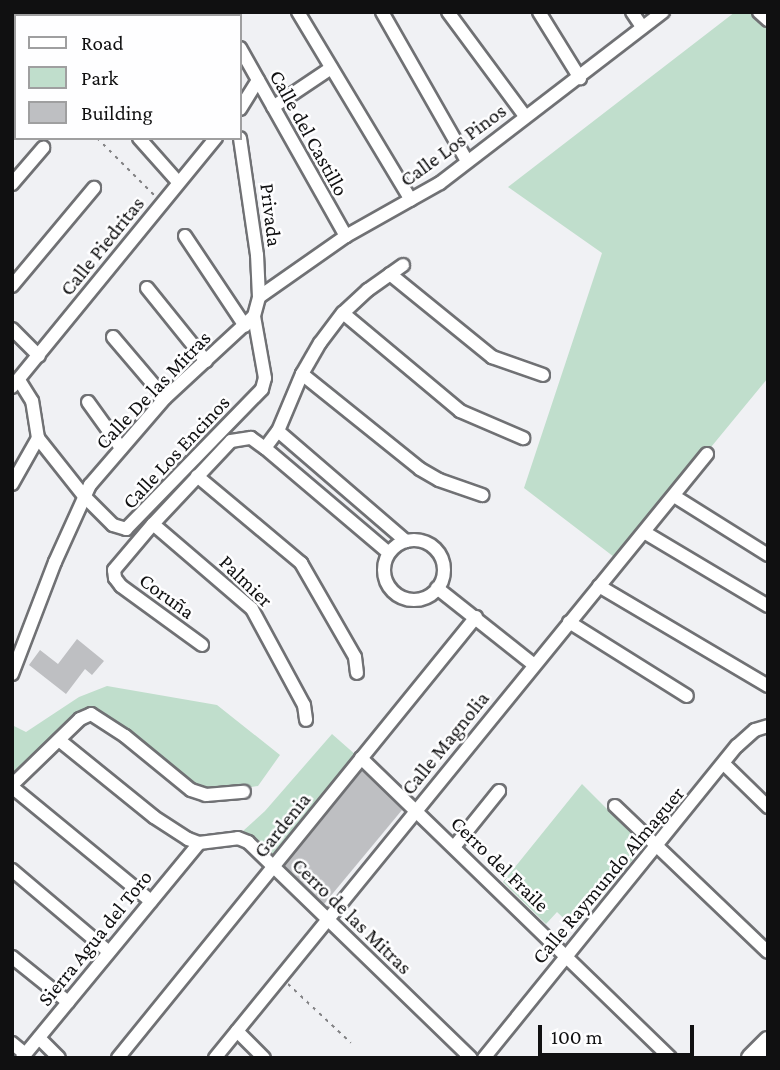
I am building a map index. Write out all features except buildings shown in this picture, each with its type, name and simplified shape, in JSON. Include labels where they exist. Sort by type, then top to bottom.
[{"type":"street","points":[[298,12],[411,200]]},
{"type":"street","points":[[382,12],[467,161]]},
{"type":"street","points":[[448,12],[525,116]]},
{"type":"street","points":[[539,12],[580,78]]},
{"type":"street","points":[[632,12],[642,27]]},
{"type":"street","name":"Calle Los Pinos","points":[[259,297],[346,236],[440,183],[663,12]]},
{"type":"street","points":[[759,12],[768,20]]},
{"type":"street","name":"Calle del Castillo","points":[[242,52],[346,236]]},
{"type":"street","points":[[273,107],[331,68]]},
{"type":"street","points":[[242,106],[257,80]]},
{"type":"street","points":[[141,140],[178,182]]},
{"type":"street","name":"Calle Piedritas","points":[[38,439],[32,401],[16,384],[214,140]]},
{"type":"street","name":"Privada","points":[[240,140],[253,216],[259,297],[249,321]]},
{"type":"street","points":[[12,184],[43,148]]},
{"type":"street","points":[[12,286],[94,188]]},
{"type":"street","points":[[185,236],[249,321]]},
{"type":"street","points":[[265,448],[278,431],[302,374],[320,343],[343,313],[403,265]]},
{"type":"street","points":[[390,274],[492,357],[543,375]]},
{"type":"street","points":[[147,288],[206,361]]},
{"type":"street","points":[[343,313],[460,411],[523,438]]},
{"type":"street","name":"Calle De las Mitras","points":[[12,674],[84,495],[166,398],[249,321]]},
{"type":"street","name":"Calle Los Encinos","points":[[38,439],[84,495],[118,528],[130,528],[262,389],[265,378],[249,321]]},
{"type":"street","points":[[12,329],[39,356]]},
{"type":"street","points":[[113,337],[166,398]]},
{"type":"street","points":[[302,374],[420,469],[439,480],[482,495]]},
{"type":"street","points":[[88,402],[121,448]]},
{"type":"street","points":[[278,431],[406,541],[428,543],[436,550],[444,570],[437,588],[427,597],[416,600],[395,593],[384,574],[389,553],[406,541]]},
{"type":"street","points":[[153,524],[231,441],[251,438],[389,553]]},
{"type":"street","points":[[12,484],[38,439]]},
{"type":"street","name":"Calle Magnolia","points":[[215,1058],[708,454]]},
{"type":"street","points":[[197,475],[302,563],[355,657],[358,673]]},
{"type":"street","points":[[674,496],[768,555]]},
{"type":"street","name":"Coruña","points":[[153,524],[119,562],[114,574],[121,586],[202,645]]},
{"type":"street","name":"Palmier","points":[[153,524],[253,609],[304,705],[306,720]]},
{"type":"street","points":[[644,532],[768,606]]},
{"type":"street","points":[[599,586],[768,687]]},
{"type":"street","points":[[437,588],[534,665]]},
{"type":"street","name":"Gardenia","points":[[118,1058],[476,617]]},
{"type":"street","points":[[569,622],[687,696]]},
{"type":"street","points":[[151,901],[12,786],[80,719],[91,714],[102,719],[191,790],[206,795],[244,792]]},
{"type":"street","name":"Calle Raymundo Almaguer","points":[[484,1058],[746,736],[768,726]]},
{"type":"street","points":[[59,740],[154,817],[199,844]]},
{"type":"street","name":"Cerro del Fraile","points":[[361,758],[671,1058]]},
{"type":"street","points":[[724,764],[768,807]]},
{"type":"street","points":[[454,847],[499,791]]},
{"type":"street","points":[[615,806],[768,952]]},
{"type":"street","name":"Cerro de las Mitras","points":[[199,844],[238,838],[248,842],[471,1058]]},
{"type":"street","name":"Sierra Agua del Toro","points":[[23,1056],[199,844]]},
{"type":"street","points":[[12,870],[109,951]]},
{"type":"street","points":[[12,957],[68,1002]]},
{"type":"street","points":[[237,1031],[264,1058]]},
{"type":"street","points":[[38,1038],[59,1058]]},
{"type":"street","points":[[751,1058],[768,1041]]},
{"type":"street","points":[[12,1044],[23,1056]]},
{"type":"path","points":[[99,140],[162,203]]},
{"type":"path","points":[[281,977],[351,1043]]},
{"type":"green space","points":[[735,12],[768,12],[768,378],[618,560],[524,488],[602,253],[508,187]]},
{"type":"green space","points":[[107,686],[217,705],[280,755],[258,786],[193,796],[83,715],[12,780],[12,725],[26,732],[79,697]]},
{"type":"green space","points":[[332,734],[357,756],[271,856],[243,831],[265,811]]},
{"type":"green space","points":[[582,784],[641,843],[641,850],[575,929],[557,912],[546,924],[503,882]]}]
